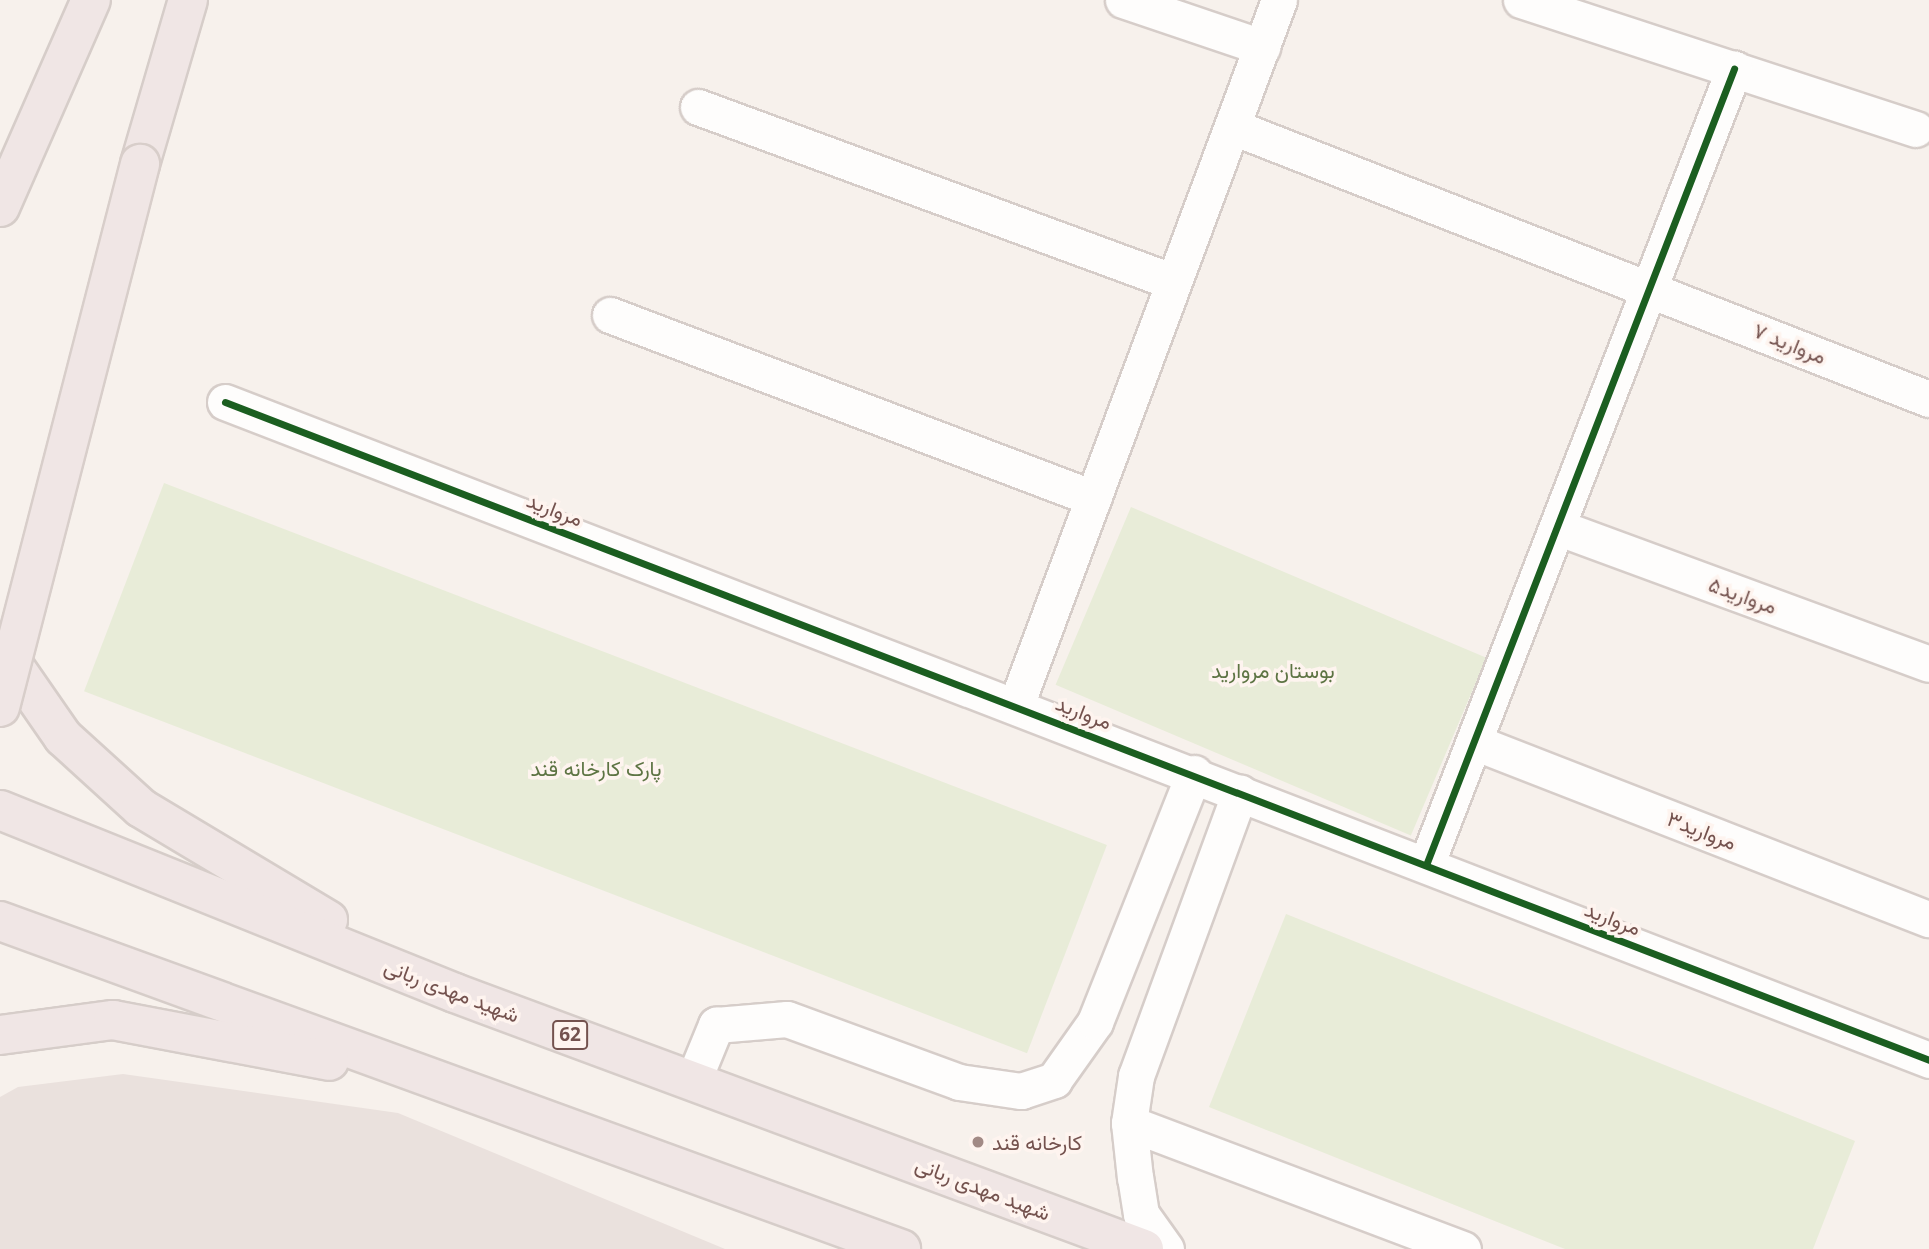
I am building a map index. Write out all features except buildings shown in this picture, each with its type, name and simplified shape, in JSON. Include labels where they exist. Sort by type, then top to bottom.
[{"type":"highway","points":[[0,207],[91,0]]},
{"type":"highway","points":[[0,707],[140,164],[188,0]]},
{"type":"highway","points":[[0,646],[63,737],[141,808],[239,869],[455,993]]},
{"type":"highway","name":"شهید مهدی ربانی","points":[[0,810],[455,993],[1144,1249]]},
{"type":"highway","points":[[0,921],[901,1249]]},
{"type":"highway","points":[[0,1035],[113,1020],[440,1082]]},
{"type":"street","points":[[1123,0],[1262,47]]},
{"type":"street","points":[[1016,705],[1279,0]]},
{"type":"street","points":[[1521,0],[1915,129]]},
{"type":"street","points":[[1426,865],[1734,69]]},
{"type":"street","points":[[698,107],[1174,282]]},
{"type":"street","name":"مروارید ۷","points":[[1233,127],[1650,287],[1929,399]]},
{"type":"street","points":[[610,315],[1093,498]]},
{"type":"street","name":"مروارید","points":[[225,402],[1194,773],[1929,1060]]},
{"type":"street","name":"مروارید۵","points":[[1557,527],[1929,664]]},
{"type":"street","name":"مروارید۳","points":[[1474,741],[1929,919]]},
{"type":"street","points":[[693,1081],[716,1025],[787,1018],[959,1082],[1021,1091],[1054,1080],[1095,1022],[1194,773]]},
{"type":"street","points":[[1166,1249],[1141,1214],[1129,1123],[1136,1076],[1240,792]]},
{"type":"street","points":[[1129,1123],[1462,1249]]},
{"type":"shaded area","points":[[123,1074],[398,1113],[725,1249],[0,1249],[0,1097],[18,1087]]},
{"type":"green space","name":"پارک کارخانه قند","points":[[164,483],[1107,845],[1027,1053],[84,691]]},
{"type":"green space","name":"بوستان مروارید","points":[[1131,507],[1486,658],[1411,835],[1056,685]]},
{"type":"green space","points":[[1286,914],[1855,1141],[1813,1249],[1565,1249],[1209,1107]]},
{"type":"cycle path","points":[[1426,865],[1734,69]]},
{"type":"cycle path","points":[[225,402],[1929,1060]]},
{"type":"place","name":"کارخانه قند","points":[[978,1142]]}]
